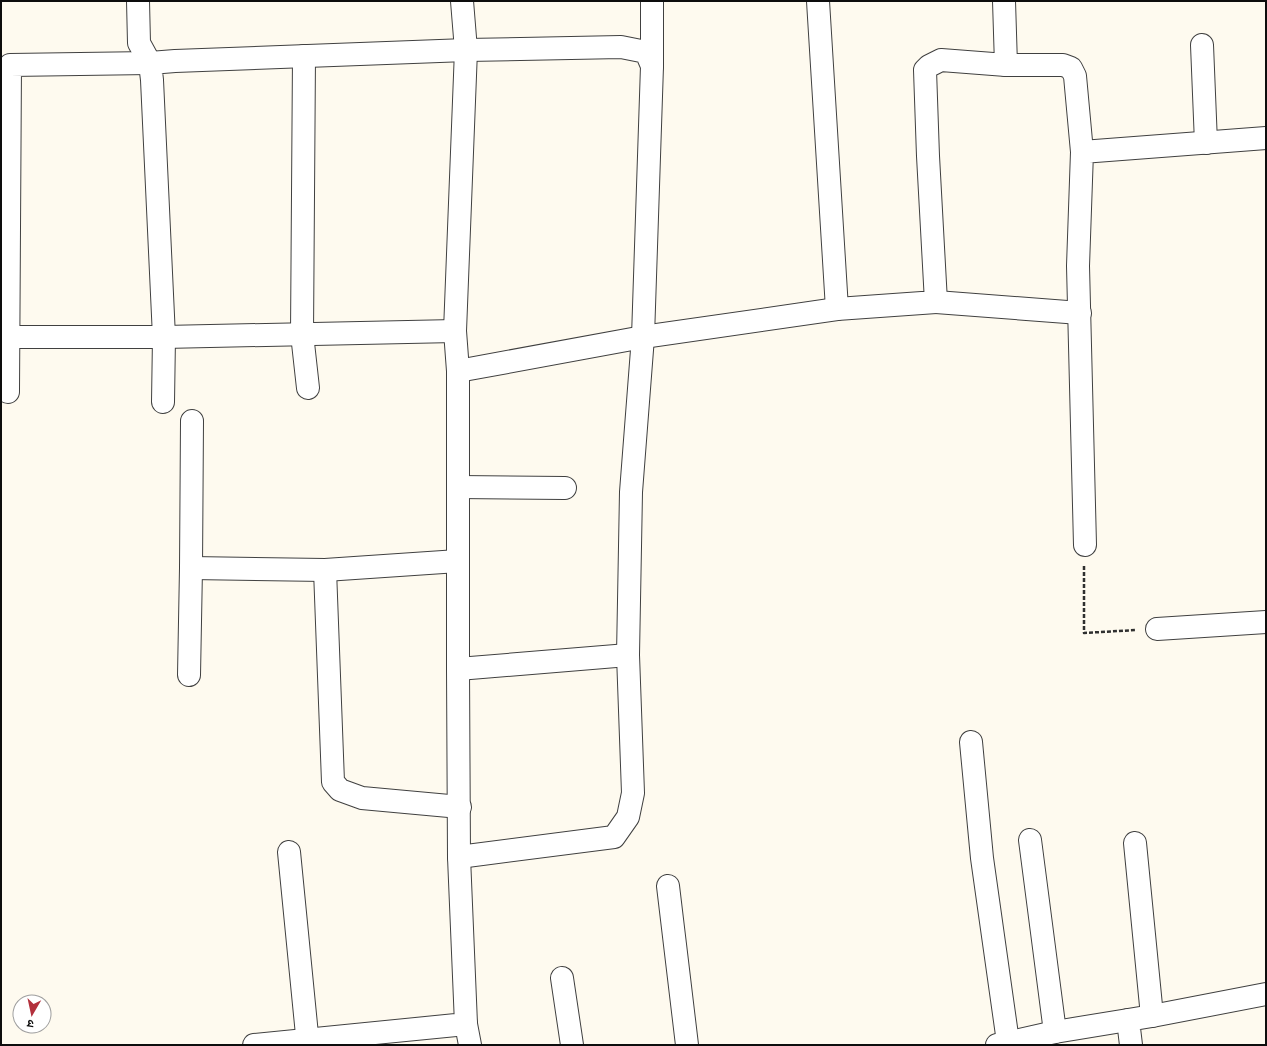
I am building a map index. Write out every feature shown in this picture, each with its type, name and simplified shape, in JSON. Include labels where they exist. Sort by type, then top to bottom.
[{"type":"street","points":[[138,1],[139,43],[150,63],[152,87],[164,337],[163,402]]},
{"type":"street","points":[[462,1],[466,50],[455,331],[458,371],[459,857],[466,1024],[470,1045]]},
{"type":"street","points":[[459,857],[614,837],[628,817],[633,793],[628,655],[631,492],[643,337],[652,66],[652,1]]},
{"type":"street","points":[[818,1],[837,309]]},
{"type":"street","points":[[1004,1],[1006,65]]},
{"type":"street","points":[[1202,45],[1206,143]]},
{"type":"street","points":[[8,392],[5,337],[5,126],[10,65],[150,63],[466,50],[621,47],[646,52],[652,66]]},
{"type":"street","points":[[304,56],[302,334],[308,388]]},
{"type":"street","points":[[936,302],[928,156],[926,70],[929,66],[942,60],[1006,65],[1053,64],[1063,65],[1070,68],[1075,76],[1082,152],[1078,266],[1084,545]]},
{"type":"street","points":[[1082,152],[1266,138]]},
{"type":"street","points":[[458,371],[643,337],[837,309],[936,302],[1080,313]]},
{"type":"street","points":[[5,337],[164,337],[455,331]]},
{"type":"street","points":[[189,675],[192,422]]},
{"type":"street","points":[[458,487],[564,488]]},
{"type":"street","points":[[191,568],[325,570],[458,561]]},
{"type":"street","points":[[325,570],[333,782],[340,790],[362,798],[460,807]]},
{"type":"street","points":[[1157,629],[1266,622]]},
{"type":"street","points":[[458,669],[628,655]]},
{"type":"street","points":[[972,742],[982,858],[1003,1044],[1054,1032],[1152,1016],[1266,994]]},
{"type":"street","points":[[1030,840],[1054,1032]]},
{"type":"street","points":[[1135,843],[1152,1016]]},
{"type":"street","points":[[289,852],[308,1042]]},
{"type":"street","points":[[668,886],[687,1045]]},
{"type":"street","points":[[562,978],[572,1045]]},
{"type":"street","points":[[1128,1020],[1132,1045]]},
{"type":"street","points":[[254,1045],[308,1042],[466,1024]]},
{"type":"path","points":[[1084,545],[1084,633],[1157,629]]}]
